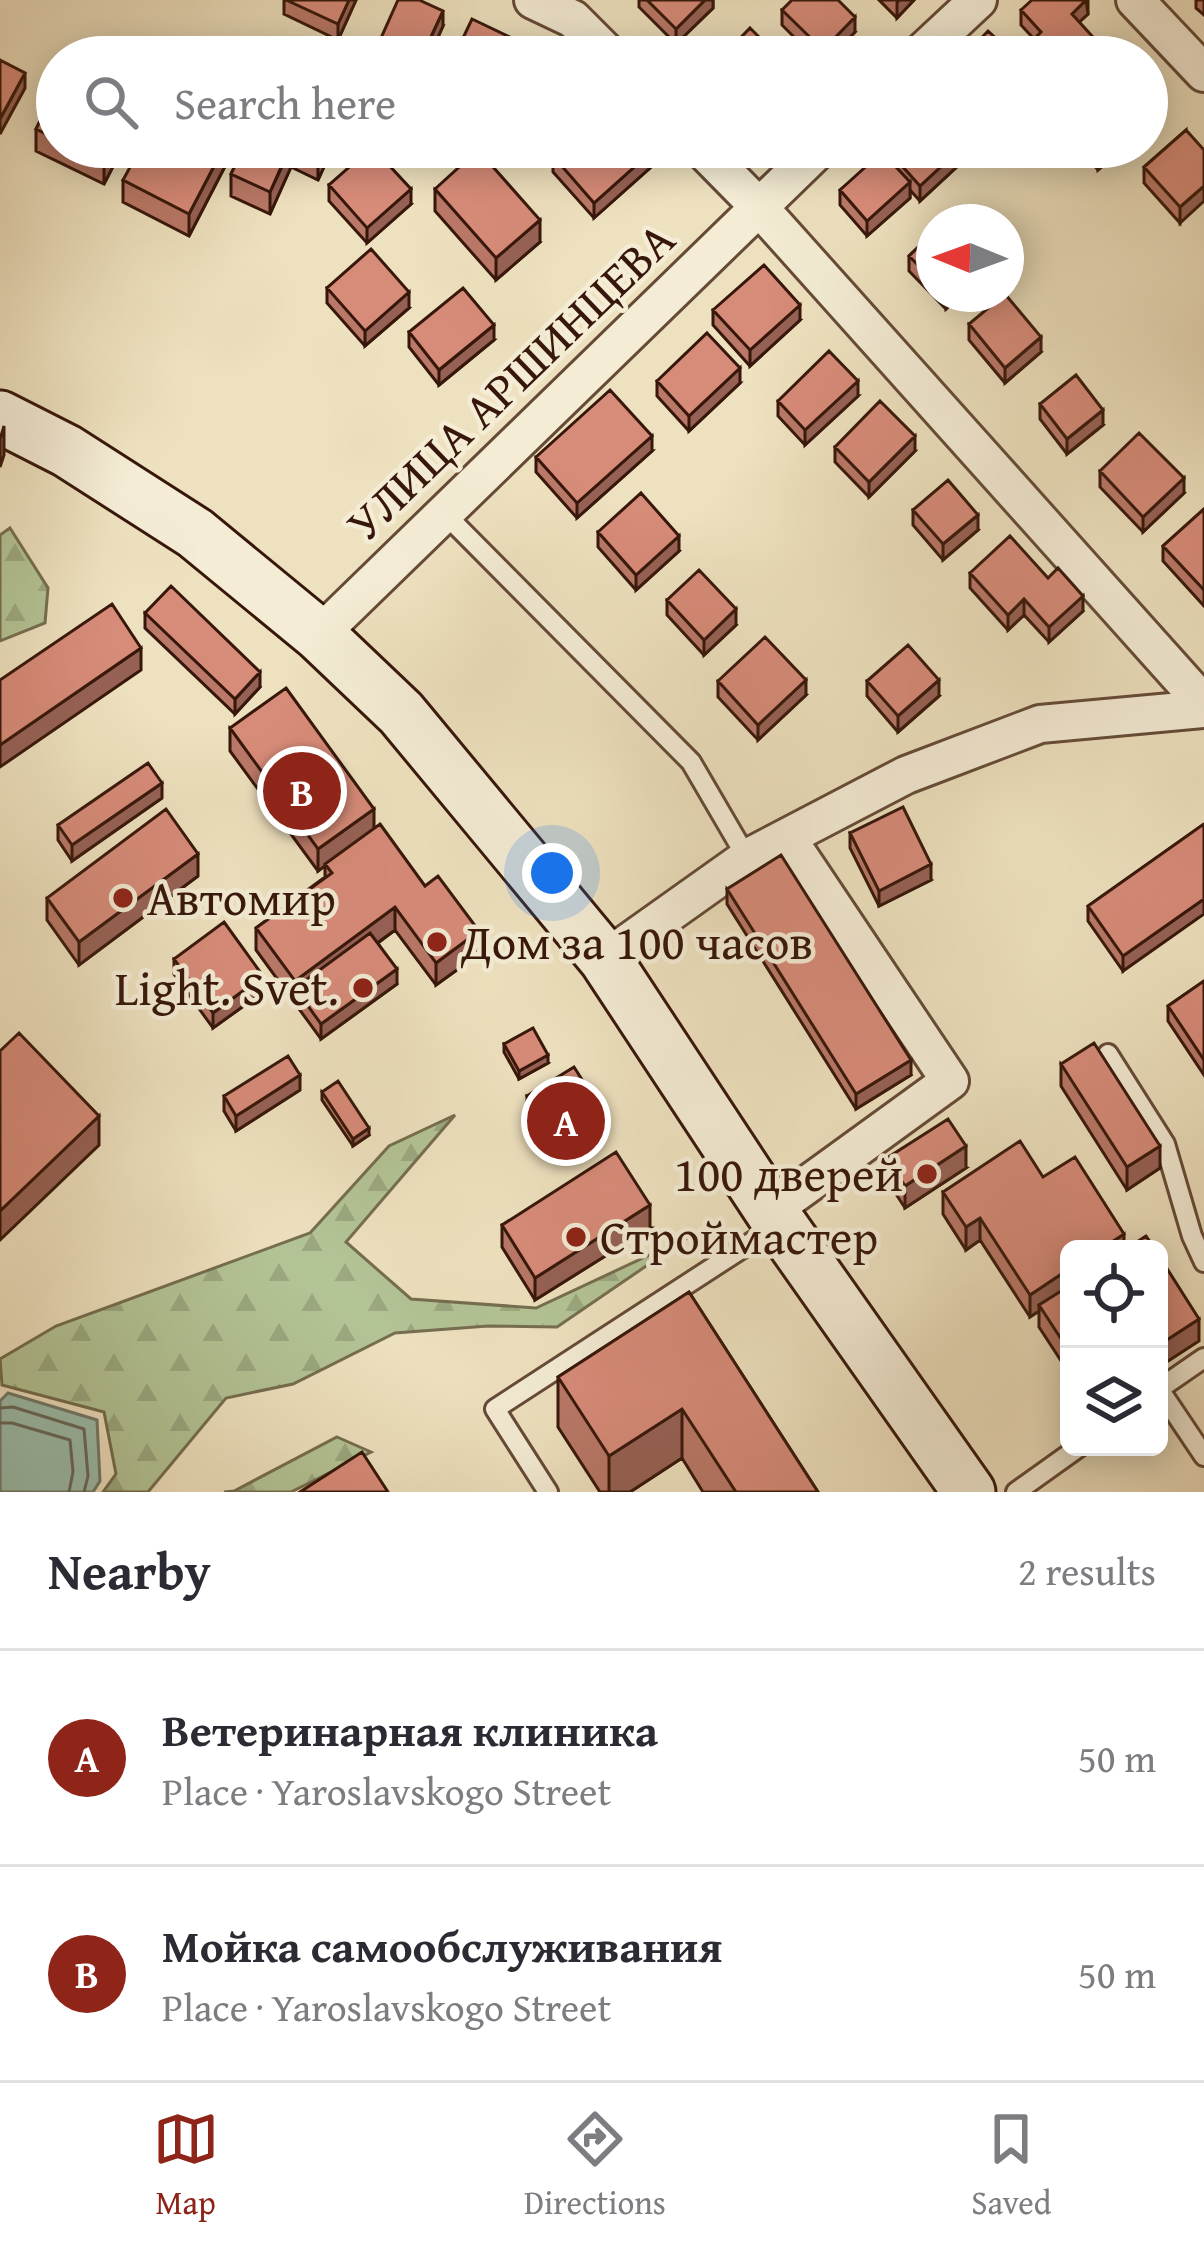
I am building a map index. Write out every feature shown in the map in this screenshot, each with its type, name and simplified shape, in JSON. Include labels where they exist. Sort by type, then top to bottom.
[{"type":"street","points":[[533,0],[573,19],[590,36]]},
{"type":"street","points":[[939,36],[978,0]]},
{"type":"street","points":[[1135,0],[1204,73]]},
{"type":"street","points":[[721,168],[1204,706]]},
{"type":"street","name":"УЛИЦА АРШИНЦЕВА","points":[[319,635],[799,168]]},
{"type":"street","points":[[0,417],[67,452],[195,533],[319,635],[401,712],[604,959],[775,1217],[969,1492]]},
{"type":"street","points":[[604,959],[747,858],[906,775],[1040,724],[1204,706]]},
{"type":"street","points":[[747,858],[794,848],[950,1081],[775,1217]]},
{"type":"lane","points":[[445,513],[691,762],[747,858]]},
{"type":"lane","points":[[1108,1054],[1166,1144],[1204,1262]]},
{"type":"lane","points":[[548,1492],[495,1409],[775,1217]]},
{"type":"lane","points":[[1204,1358],[1159,1389],[1204,1456]]},
{"type":"lane","points":[[1016,1492],[1066,1456]]},
{"type":"green space","points":[[10,528],[48,588],[45,623],[0,641],[0,535]]},
{"type":"green space","points":[[455,1115],[346,1242],[411,1299],[536,1308],[690,1236],[557,1327],[395,1333],[293,1384],[226,1398],[148,1492],[103,1492],[116,1474],[104,1412],[2,1385],[0,1359],[56,1326],[310,1233],[389,1146]]},
{"type":"green space","points":[[337,1437],[371,1452],[291,1492],[224,1492],[234,1491]]},
{"type":"water","points":[[8,1393],[97,1420],[100,1481],[93,1492],[0,1492],[0,1401]]},
{"type":"building","points":[[286,0],[349,0],[338,24]]},
{"type":"building","points":[[398,0],[419,0],[443,11],[431,36],[382,36]]},
{"type":"building","points":[[647,0],[705,0],[676,29]]},
{"type":"building","points":[[792,0],[838,0],[855,17],[837,36],[809,36],[782,10]]},
{"type":"building","points":[[1032,0],[1086,0],[1072,14],[1092,36],[1037,36],[1041,32],[1021,10]]},
{"type":"building","points":[[472,19],[508,36],[464,36]]},
{"type":"building","points":[[0,60],[25,73],[0,119]]},
{"type":"building","points":[[1186,130],[1204,150],[1204,186],[1180,207],[1145,168],[1168,168],[1168,146]]},
{"type":"building","points":[[130,168],[213,168],[189,214],[123,180]]},
{"type":"building","points":[[234,168],[281,168],[270,192],[231,174]]},
{"type":"building","points":[[348,168],[392,168],[411,189],[367,228],[329,185]]},
{"type":"building","points":[[458,168],[494,168],[540,220],[496,258],[435,189]]},
{"type":"building","points":[[563,168],[633,168],[594,203]]},
{"type":"building","points":[[864,168],[897,168],[910,182],[867,221],[840,190]]},
{"type":"building","points":[[904,168],[939,168],[920,186]]},
{"type":"building","points":[[371,249],[409,292],[365,331],[327,288]]},
{"type":"building","points":[[764,265],[800,305],[750,350],[713,310]]},
{"type":"building","points":[[463,288],[494,325],[439,370],[409,332]]},
{"type":"building","points":[[983,312],[1020,312],[1041,337],[1005,368],[969,324]]},
{"type":"building","points":[[707,333],[740,368],[689,416],[657,381]]},
{"type":"building","points":[[829,351],[858,381],[805,430],[778,401]]},
{"type":"building","points":[[1076,375],[1103,410],[1067,439],[1040,404]]},
{"type":"building","points":[[610,390],[652,436],[577,503],[536,457]]},
{"type":"building","points":[[880,401],[915,436],[869,482],[835,447]]},
{"type":"building","points":[[1139,433],[1184,478],[1143,517],[1100,471]]},
{"type":"building","points":[[948,480],[978,515],[943,544],[913,510]]},
{"type":"building","points":[[641,493],[679,536],[636,575],[598,532]]},
{"type":"building","points":[[1204,509],[1204,590],[1163,546]]},
{"type":"building","points":[[1010,536],[1048,578],[1058,568],[1083,596],[1049,627],[1024,599],[1008,615],[970,573]]},
{"type":"building","points":[[699,570],[736,609],[704,640],[667,600]]},
{"type":"building","points":[[171,586],[260,672],[235,699],[145,613]]},
{"type":"building","points":[[112,604],[141,648],[0,745],[0,680]]},
{"type":"building","points":[[765,637],[806,680],[758,725],[718,681]]},
{"type":"building","points":[[908,645],[939,680],[898,716],[867,681]]},
{"type":"building","points":[[286,688],[374,809],[318,849],[230,728]]},
{"type":"building","points":[[148,763],[162,783],[72,845],[58,825]]},
{"type":"building","points":[[903,807],[931,864],[879,891],[850,833]]},
{"type":"building","name":"Автомир","points":[[166,809],[198,854],[79,942],[47,898]]},
{"type":"building","points":[[380,824],[425,886],[438,876],[479,931],[436,963],[395,907],[295,981],[256,928],[332,873],[325,864]]},
{"type":"building","points":[[1204,824],[1204,899],[1123,956],[1088,906]]},
{"type":"building","points":[[781,855],[911,1060],[856,1094],[727,889]]},
{"type":"building","points":[[224,922],[263,976],[213,1013],[174,959]]},
{"type":"building","points":[[370,933],[397,969],[321,1024],[295,988]]},
{"type":"building","points":[[1204,981],[1204,1060],[1168,1006]]},
{"type":"building","points":[[533,1028],[548,1055],[519,1071],[504,1044]]},
{"type":"building","points":[[19,1033],[99,1116],[0,1211],[0,1051]]},
{"type":"building","points":[[1094,1043],[1160,1146],[1127,1167],[1061,1064]]},
{"type":"building","points":[[288,1056],[300,1075],[236,1116],[224,1096]]},
{"type":"building","points":[[574,1067],[605,1116],[558,1145],[527,1096]]},
{"type":"building","points":[[338,1081],[369,1128],[353,1139],[322,1092]]},
{"type":"building","points":[[948,1119],[966,1146],[905,1186],[887,1158]]},
{"type":"building","points":[[1020,1141],[1043,1177],[1075,1157],[1124,1234],[1115,1240],[1060,1240],[1060,1275],[1030,1295],[980,1218],[966,1227],[943,1192]]},
{"type":"building","name":"Строймастер","points":[[616,1152],[650,1205],[535,1278],[502,1225]]},
{"type":"building","points":[[1168,1270],[1199,1319],[1168,1339]]},
{"type":"building","points":[[689,1292],[818,1492],[736,1492],[682,1409],[609,1456],[558,1377]]},
{"type":"building","points":[[1060,1292],[1060,1337],[1039,1305]]},
{"type":"building","points":[[362,1452],[388,1492],[300,1492]]},
{"type":"place","name":"Мойка самообслуживания","points":[[302,791]]},
{"type":"place","name":"Автомир","points":[[123,898]]},
{"type":"place","name":"Дом за 100 часов","points":[[437,942]]},
{"type":"place","name":"Light. Svet.","points":[[363,988]]},
{"type":"place","name":"Ветеринарная клиника","points":[[566,1121]]},
{"type":"place","name":"100 дверей","points":[[927,1174]]},
{"type":"place","name":"Строймастер","points":[[576,1237]]}]
